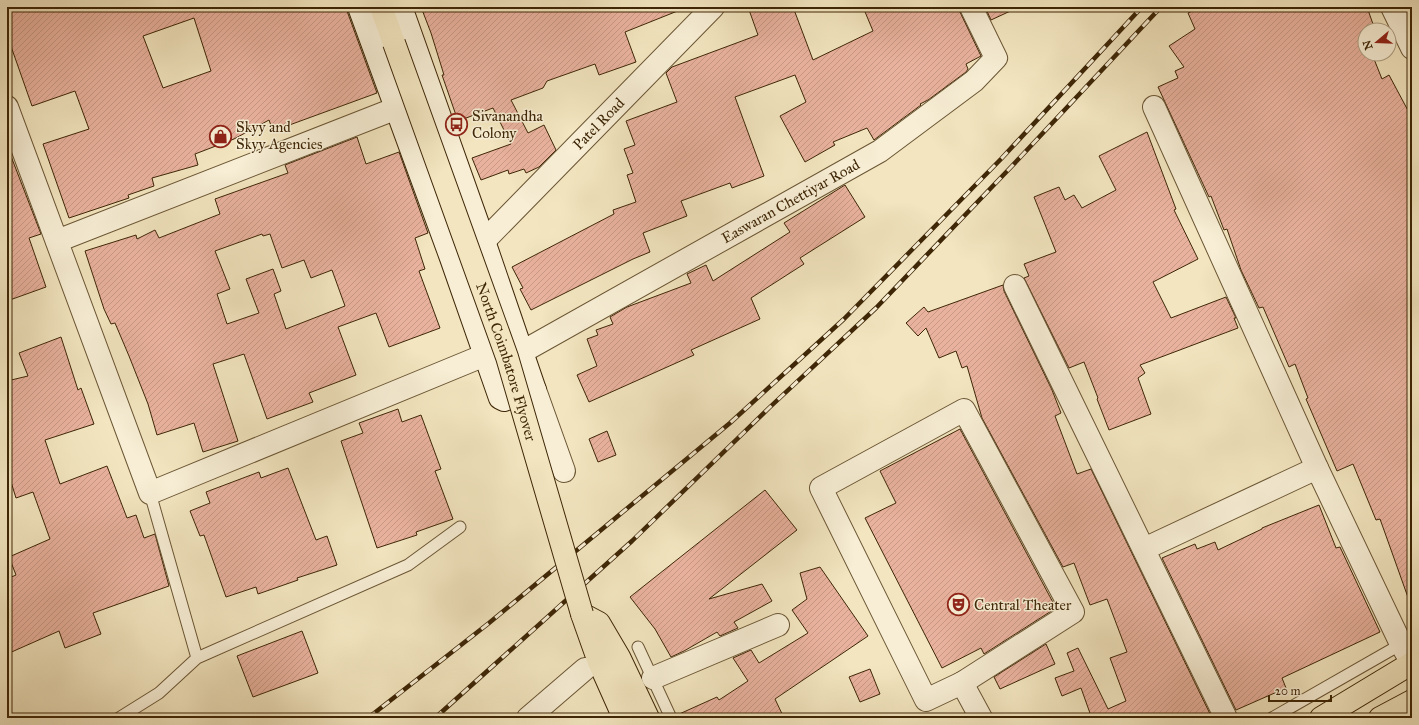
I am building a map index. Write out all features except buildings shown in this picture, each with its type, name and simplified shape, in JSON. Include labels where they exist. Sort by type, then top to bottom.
[{"type":"main road","name":"North Coimbatore Flyover","points":[[381,7],[507,357],[582,614],[599,662],[624,718]]},
{"type":"main road","points":[[582,614],[600,623],[619,657],[648,718]]},
{"type":"main road","points":[[1320,718],[1412,663]]},
{"type":"main road","points":[[1383,717],[1412,701]]},
{"type":"street","points":[[359,7],[397,108],[501,399],[504,400],[535,390]]},
{"type":"street","points":[[400,7],[564,471]]},
{"type":"street","name":"Patel Road","points":[[484,242],[713,7]]},
{"type":"street","name":"Easwaran Chettiyar Road","points":[[522,352],[880,151],[974,81],[996,58],[971,7]]},
{"type":"street","points":[[1392,7],[1412,48]]},
{"type":"street","points":[[7,107],[150,493],[485,355]]},
{"type":"street","points":[[1154,107],[1317,468],[1406,641],[1412,663]]},
{"type":"street","points":[[57,241],[397,108]]},
{"type":"street","points":[[1015,286],[1226,718]]},
{"type":"street","points":[[964,410],[1073,612],[962,683],[926,700],[821,488],[964,410]]},
{"type":"street","points":[[1144,549],[1317,468]]},
{"type":"street","points":[[653,678],[778,625]]},
{"type":"street","points":[[538,714],[585,669]]},
{"type":"street","points":[[962,683],[981,718]]},
{"type":"lane","points":[[150,493],[196,658]]},
{"type":"lane","points":[[119,718],[159,693],[196,658],[408,564],[460,527]]},
{"type":"lane","points":[[1272,718],[1406,641]]},
{"type":"lane","points":[[638,647],[671,718]]},
{"type":"railway","points":[[368,718],[489,623],[730,423],[844,319],[1001,159],[1142,7]]},
{"type":"railway","points":[[435,718],[632,541],[770,407],[876,308],[1161,7]]},
{"type":"place","name":"Sivanandha Colony","points":[[456,125]]},
{"type":"place","name":"Skyy and Skyy Agencies","points":[[221,136]]},
{"type":"place","name":"Central Theater","points":[[959,605]]}]
